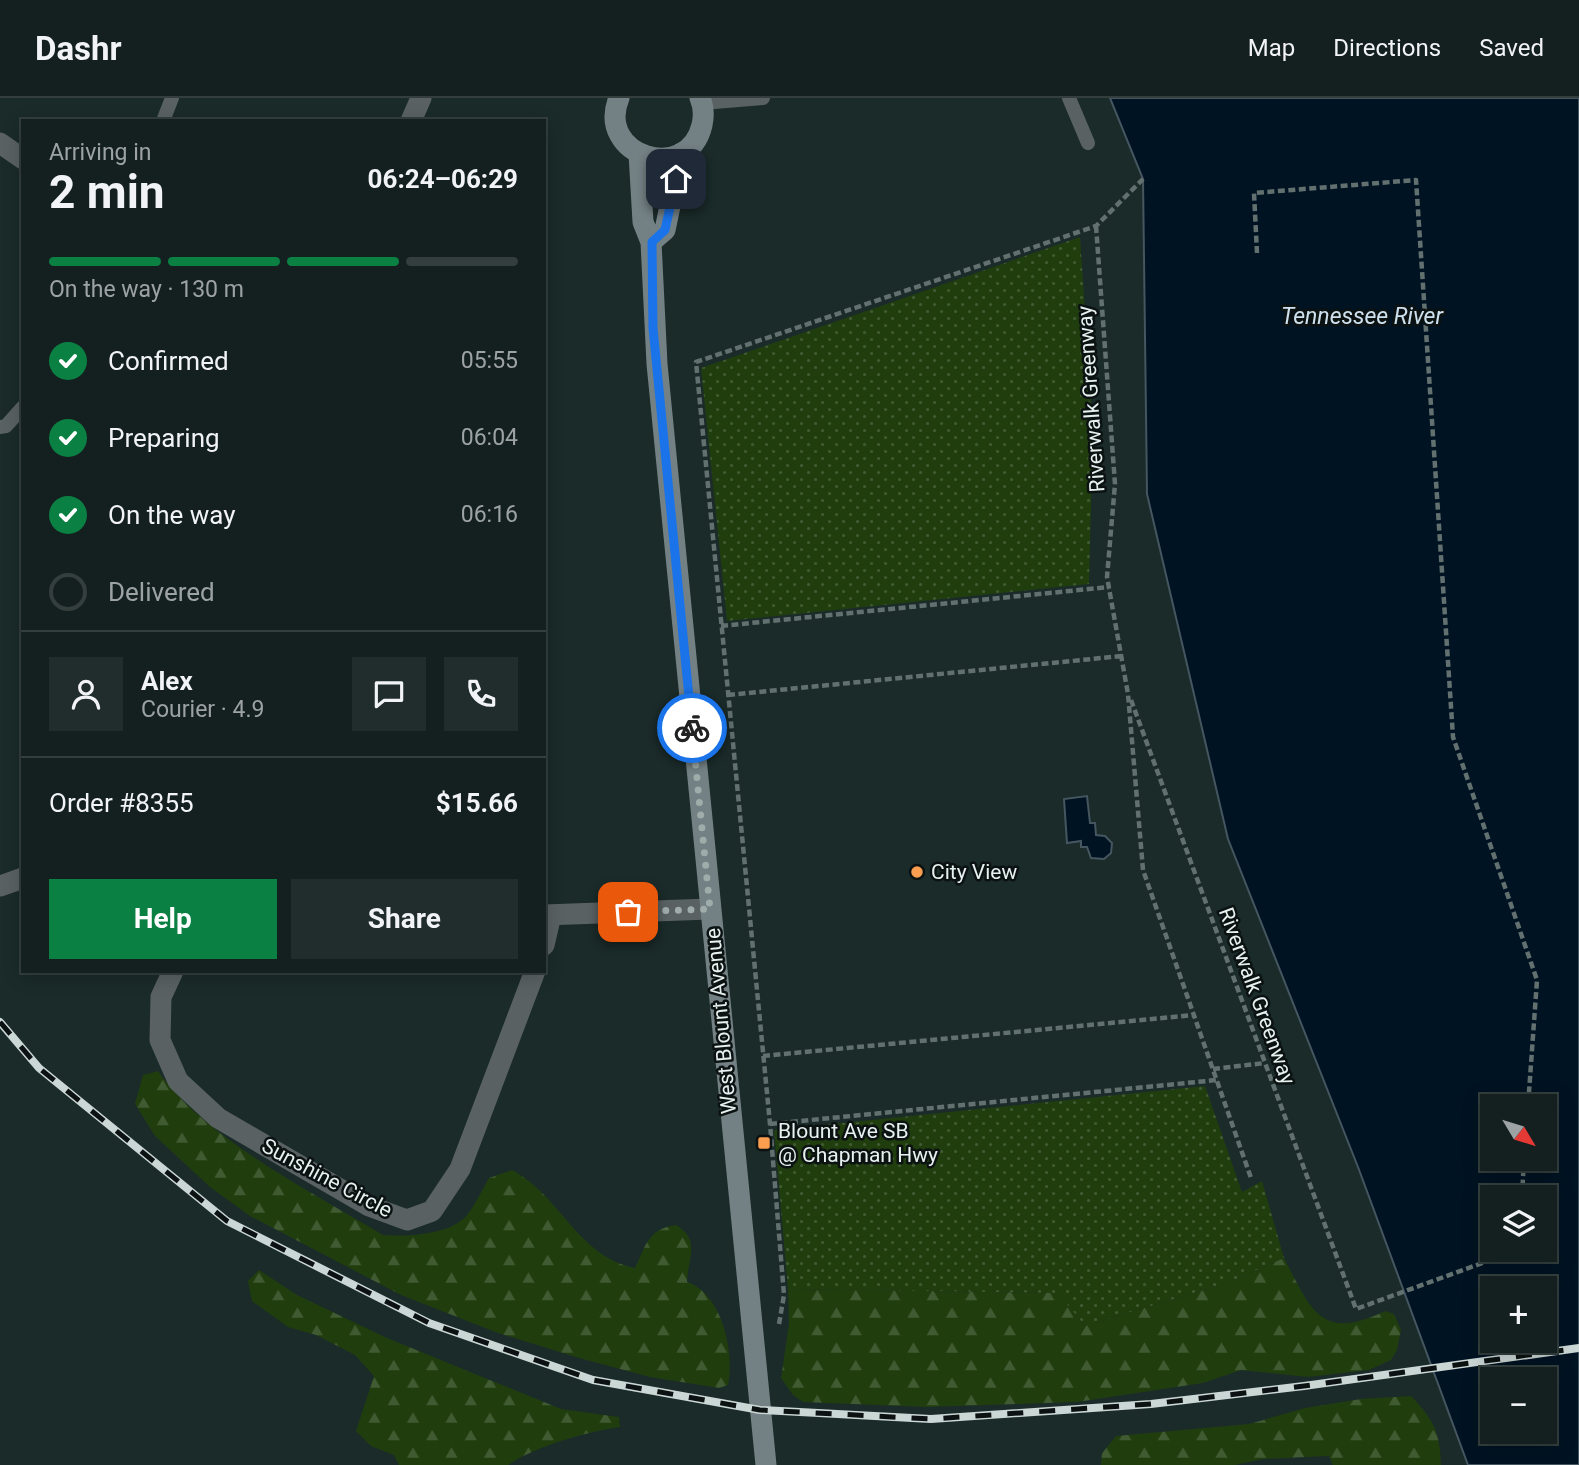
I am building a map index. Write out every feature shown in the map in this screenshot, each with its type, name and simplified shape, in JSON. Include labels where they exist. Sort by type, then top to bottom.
[{"type":"street","points":[[412,119],[421,98]]},
{"type":"street","points":[[616,100],[615,120],[619,134],[627,146],[639,154],[653,158],[667,158],[681,153],[692,144],[700,132],[703,118],[701,101]]},
{"type":"street","points":[[0,143],[21,158]]},
{"type":"street","points":[[652,242],[665,230],[681,153]]},
{"type":"street","name":"West Blount Avenue","points":[[639,154],[643,222],[652,242],[657,364],[766,1465]]},
{"type":"street","points":[[0,886],[21,879]]},
{"type":"street","points":[[548,915],[710,909]]},
{"type":"street","name":"Sunshine Circle","points":[[172,973],[160,997],[160,1040],[178,1081],[218,1118],[369,1206],[407,1220],[432,1211],[460,1169],[534,973]]},
{"type":"lane","points":[[164,119],[172,98]]},
{"type":"lane","points":[[701,101],[763,98]]},
{"type":"lane","points":[[1069,98],[1088,143]]},
{"type":"lane","points":[[0,427],[6,426],[21,409]]},
{"type":"path","points":[[778,1335],[783,1295],[769,1124],[696,362],[1096,226],[1143,179]]},
{"type":"path","points":[[1257,253],[1254,194],[1416,180],[1453,737],[1537,981],[1529,1094]]},
{"type":"path","name":"Riverwalk Greenway","points":[[1096,226],[1115,484],[1107,577],[1128,694],[1143,870],[1251,1178]]},
{"type":"path","points":[[722,626],[1109,587]]},
{"type":"path","points":[[728,695],[1122,656]]},
{"type":"path","name":"Riverwalk Greenway","points":[[1128,694],[1356,1309],[1485,1262]]},
{"type":"path","points":[[763,1056],[1194,1015]]},
{"type":"path","points":[[1213,1069],[1265,1063]]},
{"type":"path","points":[[769,1124],[1217,1080]]},
{"type":"green space","points":[[1080,237],[1093,430],[1089,584],[727,621],[701,368]]},
{"type":"green space","points":[[158,1071],[178,1096],[231,1141],[383,1235],[428,1233],[460,1222],[476,1202],[489,1178],[512,1170],[544,1195],[598,1251],[635,1268],[649,1239],[659,1230],[676,1225],[684,1231],[691,1243],[687,1282],[699,1288],[709,1298],[723,1326],[729,1357],[728,1385],[719,1388],[650,1377],[498,1333],[401,1295],[250,1216],[210,1187],[155,1136],[135,1104],[143,1075]]},
{"type":"green space","points":[[1205,1086],[1242,1192],[1262,1181],[1284,1258],[1230,1282],[1085,1326],[1057,1293],[788,1289],[774,1130]]},
{"type":"green space","points":[[1284,1258],[1311,1306],[1332,1322],[1363,1320],[1385,1311],[1394,1314],[1401,1330],[1397,1350],[1391,1360],[1369,1370],[1308,1377],[1241,1370],[1203,1383],[1077,1402],[926,1407],[803,1402],[793,1395],[781,1378],[789,1324],[788,1289],[1058,1293],[1085,1326],[1230,1282]]},
{"type":"green space","points":[[259,1270],[297,1295],[387,1338],[561,1409],[619,1417],[620,1427],[562,1441],[508,1465],[399,1465],[394,1455],[371,1446],[356,1431],[374,1376],[355,1355],[316,1335],[288,1327],[252,1301],[248,1281]]},
{"type":"green space","points":[[1411,1396],[1434,1427],[1441,1465],[1333,1465],[1329,1456],[1263,1459],[1235,1465],[1101,1465],[1102,1453],[1116,1436],[1249,1424],[1305,1408],[1361,1399]]},
{"type":"water","name":"Tennessee River","points":[[1110,98],[1579,98],[1579,1465],[1468,1465],[1358,1167],[1228,839],[1147,494],[1143,179]]},
{"type":"water","points":[[1087,796],[1090,823],[1095,823],[1096,835],[1105,836],[1112,843],[1111,853],[1104,859],[1091,858],[1087,847],[1081,847],[1081,841],[1067,843],[1064,799]]},
{"type":"railway","points":[[0,1022],[39,1068],[227,1221],[429,1323],[593,1380],[760,1410],[931,1419],[1151,1404],[1579,1348]]},
{"type":"way so far","points":[[628,912],[710,909],[692,728]]},
{"type":"place","name":"City View","points":[[917,872]]},
{"type":"place","name":"Blount Ave SB @ Chapman Hwy","points":[[764,1143]]},
{"type":"route","points":[[676,179],[665,230],[652,242],[653,328],[692,728]]}]
